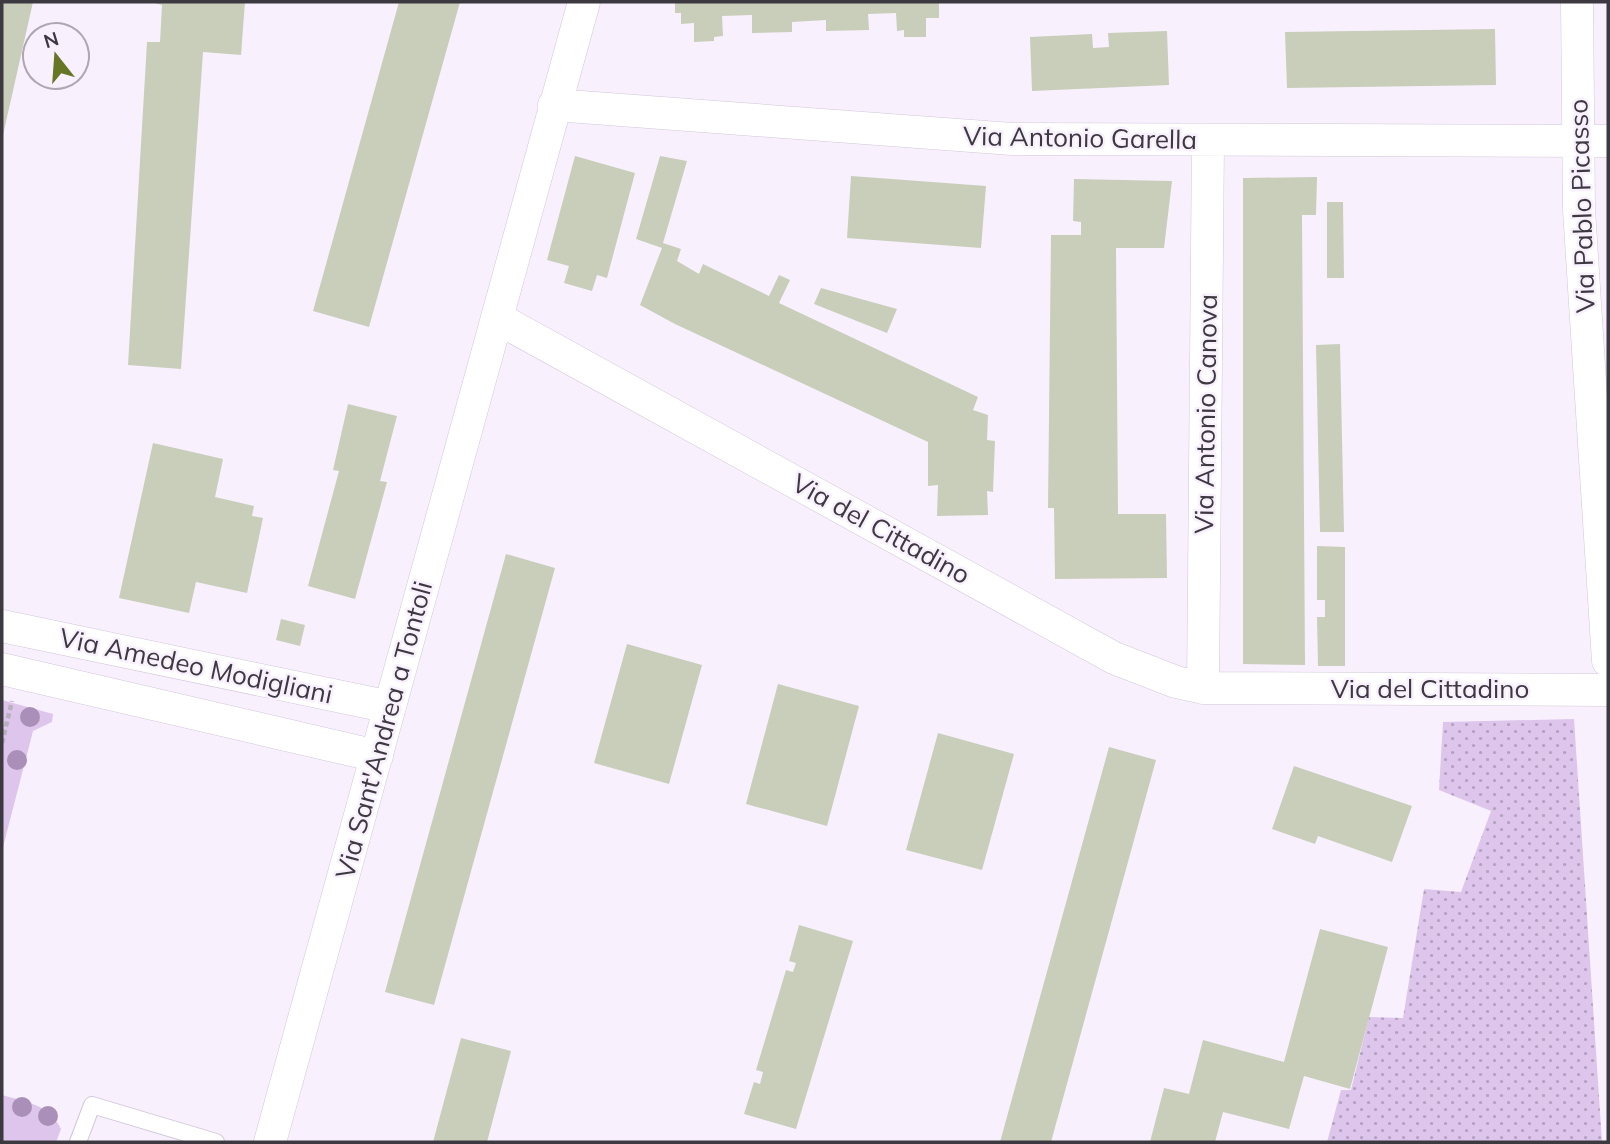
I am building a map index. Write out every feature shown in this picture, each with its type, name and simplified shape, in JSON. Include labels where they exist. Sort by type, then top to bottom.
[{"type":"street","points":[[497,318],[584,2]]},
{"type":"street","name":"Via Pablo Picasso","points":[[1577,2],[1576,141],[1608,661]]},
{"type":"street","name":"Via Antonio Garella","points":[[554,105],[1012,139],[1608,141]]},
{"type":"street","name":"Via Antonio Canova","points":[[1203,688],[1209,141]]},
{"type":"street","name":"Via del Cittadino","points":[[497,318],[1114,658],[1176,682],[1203,688],[1608,690]]},
{"type":"street","name":"Via Sant'Andrea a Tontoli","points":[[270,1142],[497,318]]},
{"type":"street","name":"Via Amedeo Modigliani","points":[[2,626],[390,707]]},
{"type":"street","name":"Via Amedeo Modigliani","points":[[10,671],[377,755]]},
{"type":"street","points":[[281,733],[289,686]]},
{"type":"lane","points":[[78,1142],[92,1105],[216,1142]]},
{"type":"path","points":[[2,743],[10,671]]},
{"type":"shaded area","points":[[2,700],[53,714],[52,722],[33,731],[2,851]]},
{"type":"shaded area","points":[[1574,719],[1602,1142],[1327,1142],[1341,1090],[1351,1090],[1369,1017],[1403,1018],[1424,889],[1461,892],[1491,811],[1439,790],[1443,722]]},
{"type":"shaded area","points":[[2,1095],[36,1105],[50,1114],[61,1129],[56,1142],[2,1142]]},
{"type":"building","points":[[2,2],[33,2],[29,21],[21,21],[21,55],[2,135]]},
{"type":"building","points":[[151,2],[245,2],[241,55],[203,52],[181,369],[128,365],[147,42],[160,42],[162,5]]},
{"type":"building","points":[[399,2],[460,2],[369,327],[313,311]]},
{"type":"building","points":[[675,2],[939,2],[939,18],[926,18],[926,37],[904,37],[904,30],[897,31],[896,13],[868,14],[869,30],[826,31],[826,20],[792,22],[792,32],[752,33],[752,15],[722,16],[723,36],[714,37],[714,41],[694,42],[694,23],[681,24],[681,13],[675,13]]},
{"type":"building","points":[[1495,29],[1496,85],[1287,88],[1285,32]]},
{"type":"building","points":[[1167,31],[1169,85],[1032,91],[1030,37],[1092,34],[1093,48],[1109,47],[1108,33]]},
{"type":"building","points":[[575,156],[635,173],[607,278],[597,275],[592,291],[564,283],[569,266],[547,260]]},
{"type":"building","points":[[660,156],[687,161],[663,243],[681,249],[677,261],[699,274],[703,264],[769,296],[779,275],[790,280],[779,303],[978,397],[973,410],[988,415],[987,440],[995,441],[993,492],[987,491],[988,515],[937,516],[938,485],[928,486],[928,442],[675,324],[640,305],[662,248],[636,239]]},
{"type":"building","points":[[851,176],[986,186],[981,248],[847,238]]},
{"type":"building","points":[[1317,177],[1316,215],[1302,215],[1305,665],[1243,664],[1243,178]]},
{"type":"building","points":[[1074,179],[1172,181],[1164,248],[1116,248],[1118,514],[1166,514],[1167,578],[1055,579],[1054,508],[1048,508],[1051,235],[1081,235],[1081,222],[1073,221]]},
{"type":"building","points":[[1327,202],[1343,202],[1344,278],[1327,278]]},
{"type":"building","points":[[821,288],[897,309],[887,333],[814,304]]},
{"type":"building","points":[[1340,344],[1344,532],[1320,532],[1316,345]]},
{"type":"building","points":[[348,404],[397,416],[380,481],[387,482],[355,599],[308,586],[339,471],[333,470]]},
{"type":"building","points":[[153,443],[223,459],[215,497],[254,506],[252,516],[263,518],[247,593],[196,582],[189,613],[119,598]]},
{"type":"building","points":[[1317,546],[1345,547],[1345,666],[1318,666],[1317,617],[1325,617],[1325,600],[1317,600]]},
{"type":"building","points":[[506,554],[555,568],[434,1005],[385,992]]},
{"type":"building","points":[[281,619],[305,625],[300,646],[276,640]]},
{"type":"building","points":[[627,644],[702,665],[669,784],[594,763]]},
{"type":"building","points":[[778,684],[859,706],[827,826],[746,804]]},
{"type":"building","points":[[938,733],[1014,754],[982,870],[906,850]]},
{"type":"building","points":[[1109,747],[1156,760],[1051,1142],[1000,1142]]},
{"type":"building","points":[[1294,766],[1412,806],[1392,862],[1318,836],[1315,844],[1272,829]]},
{"type":"building","points":[[799,925],[853,941],[796,1129],[744,1114],[754,1082],[760,1084],[763,1072],[756,1070],[786,970],[793,972],[796,963],[789,961]]},
{"type":"building","points":[[1320,929],[1388,947],[1350,1089],[1304,1076],[1289,1129],[1223,1112],[1215,1142],[1150,1142],[1164,1088],[1189,1094],[1203,1040],[1284,1062]]},
{"type":"building","points":[[461,1038],[511,1051],[487,1142],[433,1142]]}]
